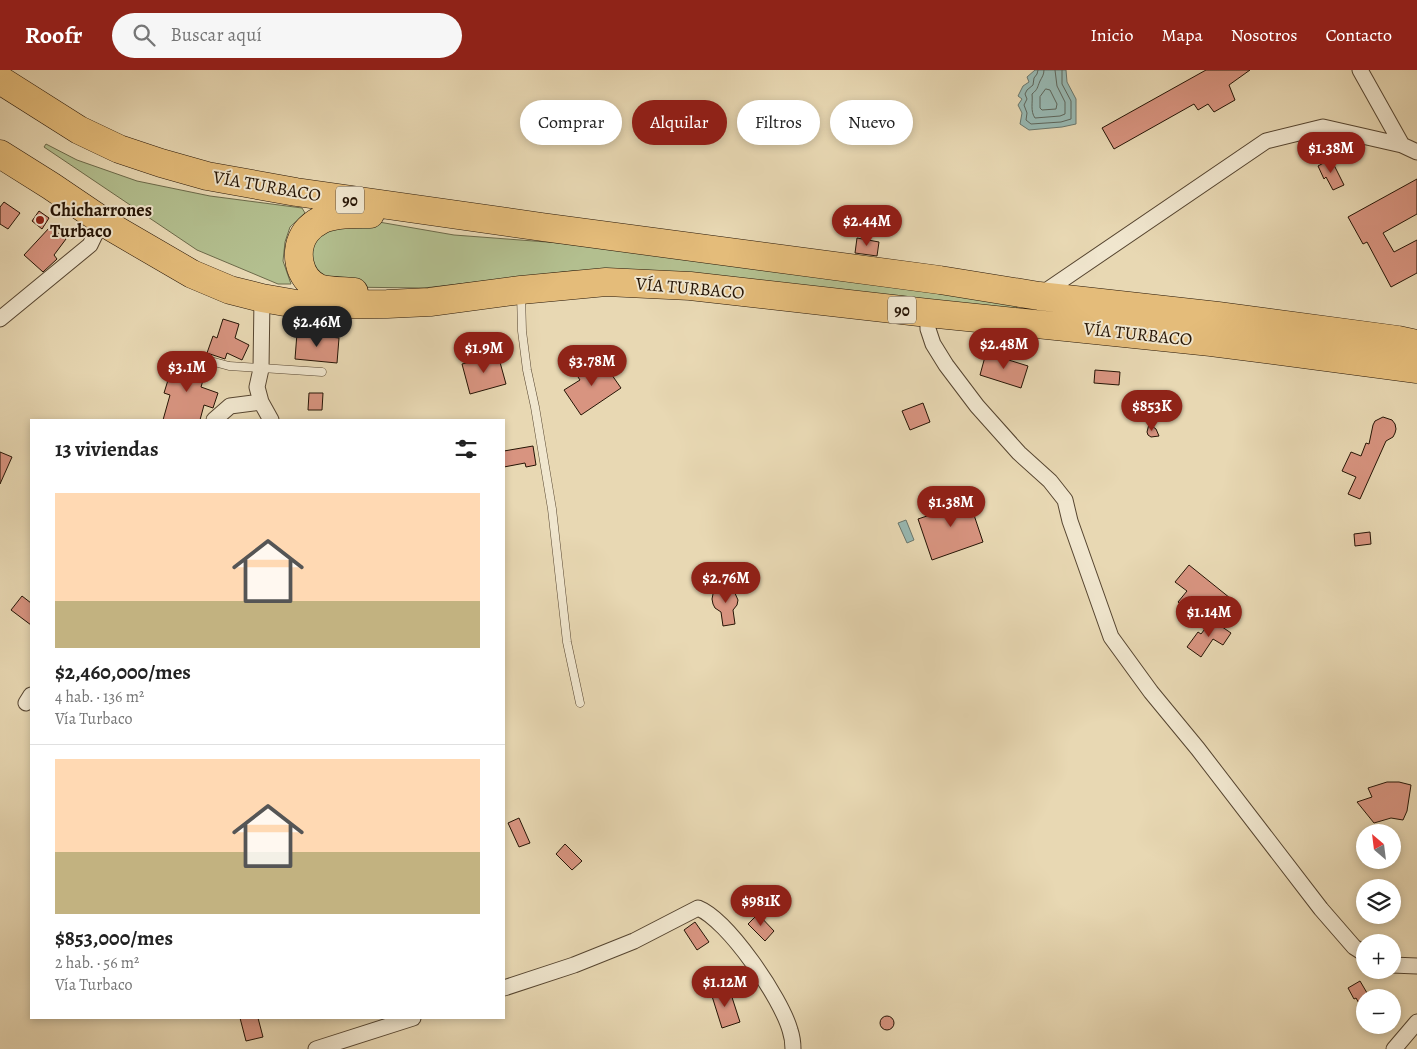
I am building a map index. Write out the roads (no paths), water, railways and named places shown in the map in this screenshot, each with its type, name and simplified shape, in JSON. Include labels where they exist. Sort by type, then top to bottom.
[{"type":"highway","name":"VÍA TURBACO","points":[[0,80],[79,130],[119,149],[207,176],[296,192],[542,227],[940,280],[1039,296],[1228,318],[1417,344]]},
{"type":"highway","name":"VÍA TURBACO","points":[[0,154],[102,220],[192,274],[230,290],[302,305],[430,302],[521,290],[606,282],[652,283],[1211,342],[1417,369]]},
{"type":"highway","points":[[387,304],[370,293],[320,288],[306,277],[301,268],[299,249],[306,232],[323,219],[349,214],[369,214],[514,232],[542,227]]},
{"type":"street","points":[[1360,70],[1402,145]]},
{"type":"street","points":[[1039,296],[1266,141],[1322,128],[1402,145],[1417,152]]},
{"type":"street","points":[[0,319],[90,246],[102,220]]},
{"type":"street","points":[[262,298],[261,369],[257,387],[261,402],[270,419]]},
{"type":"street","points":[[928,312],[928,329],[933,344],[951,372],[977,406],[1020,453],[1050,480],[1065,500],[1070,521],[1112,638],[1156,698],[1198,749],[1321,909],[1356,948]]},
{"type":"street","points":[[215,419],[230,406],[261,402]]},
{"type":"street","points":[[505,988],[574,965],[634,941],[698,908],[706,911],[720,922],[763,975],[790,1029],[793,1049]]},
{"type":"street","points":[[1401,965],[1417,966]]},
{"type":"street","points":[[316,1049],[410,1019]]},
{"type":"street","points":[[1394,1049],[1417,1022]]},
{"type":"lane","points":[[521,290],[524,350],[552,509],[567,642],[580,703]]},
{"type":"lane","points":[[196,357],[229,366],[322,372]]},
{"type":"water","points":[[1035,70],[1066,70],[1067,82],[1076,99],[1076,124],[1029,130],[1020,124],[1022,113],[1018,105],[1022,99],[1018,96],[1023,86],[1029,82],[1027,77]]},
{"type":"water","points":[[906,520],[914,540],[907,543],[898,523]]},
{"type":"place","name":"Chicharrones Turbaco","points":[[40,220]]}]
